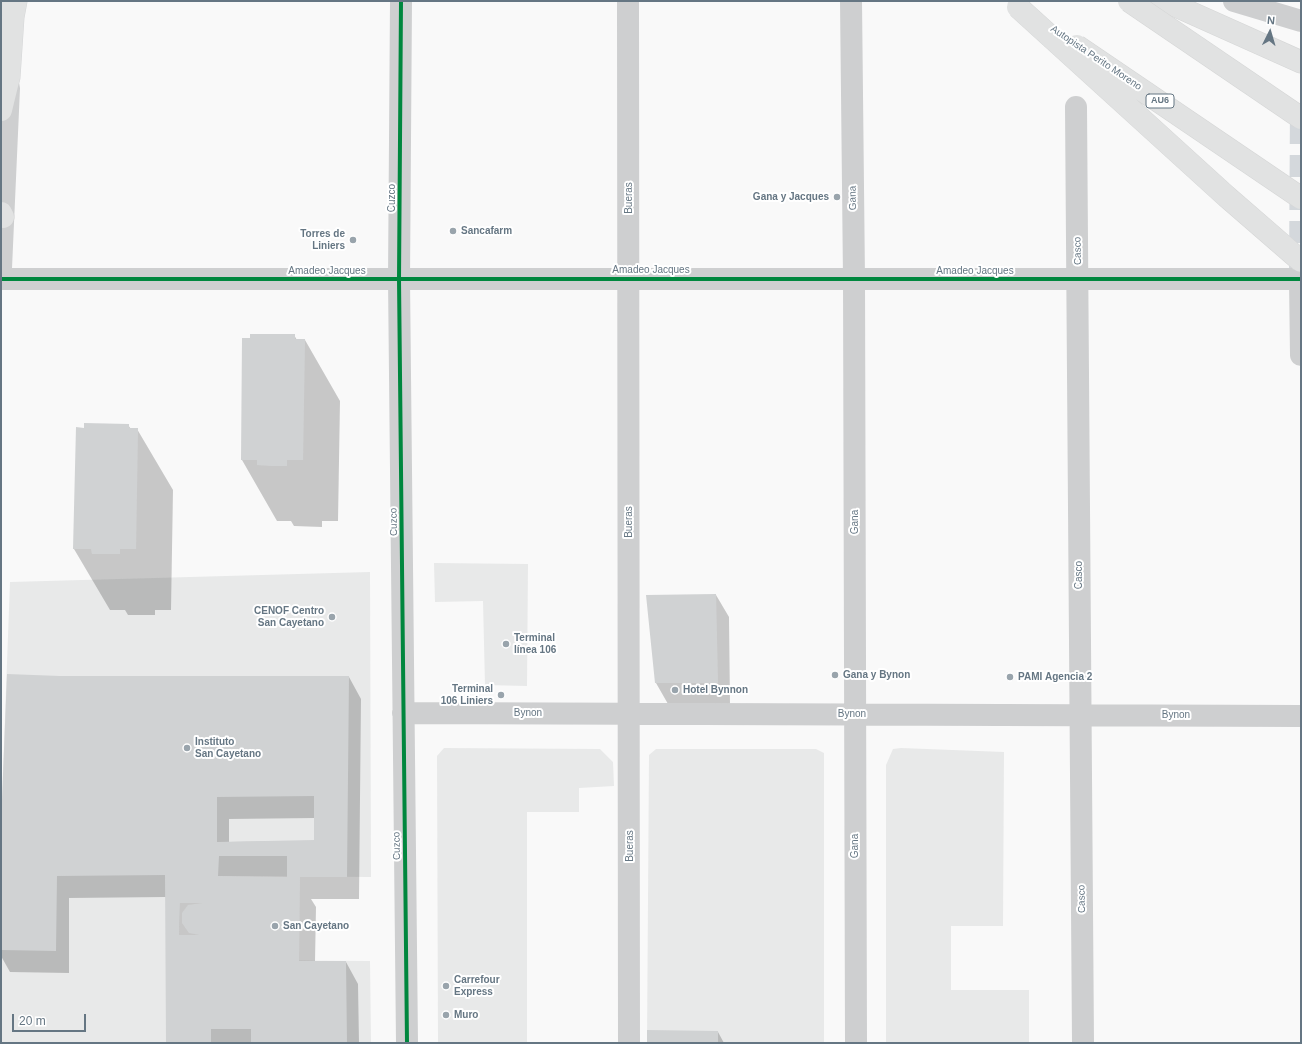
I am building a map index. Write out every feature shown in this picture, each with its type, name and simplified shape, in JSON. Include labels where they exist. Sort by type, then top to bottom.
[{"type":"main road","points":[[1,110],[9,77],[13,17],[16,1]]},
{"type":"main road","points":[[1129,1],[1301,118]]},
{"type":"main road","points":[[1158,1],[1183,9],[1301,62]]},
{"type":"main road","points":[[1013,4],[1226,196],[1301,270]]},
{"type":"main road","name":"Autopista Perito Moreno","points":[[1013,4],[1301,198]]},
{"type":"street","name":"Cuzco","points":[[401,1],[399,279],[407,1043]]},
{"type":"street","name":"Bueras","points":[[628,1],[629,1043]]},
{"type":"street","name":"Gana","points":[[850,1],[854,279],[856,1043]]},
{"type":"street","points":[[1234,1],[1301,21]]},
{"type":"street","points":[[1,268],[2,215],[9,77]]},
{"type":"street","name":"Casco","points":[[1076,108],[1079,279],[1080,715],[1083,1043]]},
{"type":"street","points":[[1301,270],[1301,355]]},
{"type":"street","name":"Amadeo Jacques","points":[[1,279],[1079,279],[1301,270]]},
{"type":"street","name":"Bynon","points":[[403,713],[1301,716]]},
{"type":"shaded area","name":"Terminal línea 106","points":[[434,563],[528,564],[527,686],[485,685],[483,601],[435,602]]},
{"type":"shaded area","name":"Instituto San Cayetano","points":[[370,572],[371,877],[204,876],[204,903],[180,903],[179,935],[203,935],[203,960],[370,961],[371,1043],[1,1043],[1,825],[10,582]]},
{"type":"shaded area","points":[[444,748],[600,749],[613,762],[614,786],[579,788],[579,812],[527,812],[527,1043],[438,1043],[437,756]]},
{"type":"shaded area","points":[[901,748],[1004,752],[1003,926],[951,926],[951,990],[1029,990],[1029,1043],[886,1043],[886,765],[893,749]]},
{"type":"shaded area","points":[[656,749],[816,749],[824,753],[824,1043],[647,1043],[649,755]]},
{"type":"building","points":[[250,334],[295,334],[295,339],[305,339],[303,460],[287,460],[287,466],[257,465],[257,460],[241,460],[242,338],[250,338]]},
{"type":"building","points":[[84,423],[129,424],[129,428],[138,428],[136,549],[120,549],[120,554],[92,554],[91,549],[73,549],[76,427],[84,428]]},
{"type":"building","points":[[716,594],[718,683],[655,683],[646,595]]},
{"type":"building","points":[[7,674],[60,676],[349,676],[347,877],[300,877],[299,961],[346,961],[347,1043],[251,1043],[251,1029],[211,1029],[211,1043],[166,1043],[165,875],[57,876],[56,951],[1,950],[1,825]],"holes":[[[314,796],[314,840],[217,842],[217,797]],[[219,856],[287,856],[287,877],[218,876]],[[180,903],[203,903],[188,905],[182,913],[182,923],[189,933],[200,935],[179,935]]]},
{"type":"building","points":[[647,1030],[718,1031],[718,1043],[647,1043]]},
{"type":"tunnel","points":[[1300,276],[1301,105]]},
{"type":"cycle path","points":[[401,1],[399,279],[407,1043]]},
{"type":"cycle path","points":[[1,279],[1300,279]]},
{"type":"place","name":"Gana y Jacques","points":[[837,197]]},
{"type":"place","name":"Sancafarm","points":[[453,231]]},
{"type":"place","name":"Torres de Liniers","points":[[353,240]]},
{"type":"place","name":"CENOF Centro San Cayetano","points":[[332,617]]},
{"type":"place","name":"Terminal línea 106","points":[[506,644]]},
{"type":"place","name":"Gana y Bynon","points":[[835,675]]},
{"type":"place","name":"PAMI Agencia 2","points":[[1010,677]]},
{"type":"place","name":"Hotel Bynnon","points":[[675,690]]},
{"type":"place","name":"Terminal 106 Liniers","points":[[501,695]]},
{"type":"place","name":"Instituto San Cayetano","points":[[187,748]]},
{"type":"place","name":"San Cayetano","points":[[275,926]]},
{"type":"place","name":"Carrefour Express","points":[[446,986]]},
{"type":"place","name":"Muro","points":[[446,1015]]}]
